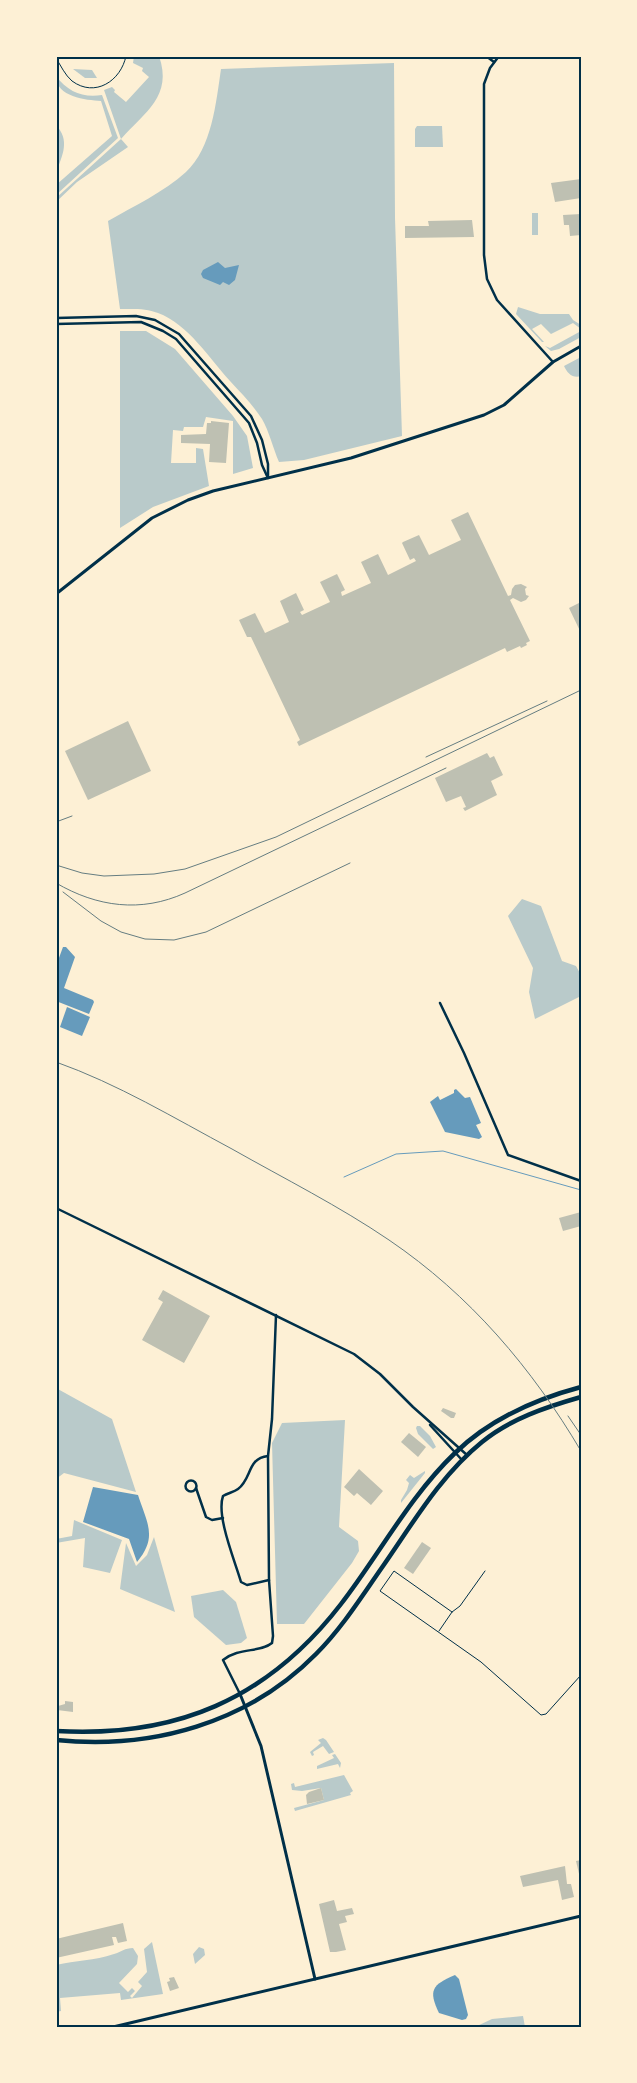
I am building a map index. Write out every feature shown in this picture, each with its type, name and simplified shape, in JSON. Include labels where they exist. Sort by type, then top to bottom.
[{"type":"main road","points":[[56,1731],[99,1732],[151,1726],[198,1714],[240,1694],[278,1670],[316,1634],[341,1604],[416,1498],[460,1448],[492,1425],[542,1398],[581,1387]]},
{"type":"main road","points":[[56,1740],[106,1743],[140,1740],[200,1726],[244,1708],[295,1672],[328,1641],[346,1620],[426,1503],[467,1455],[506,1426],[547,1407],[581,1397]]},
{"type":"street","points":[[486,56],[494,62]]},
{"type":"street","points":[[499,56],[494,62],[484,84],[484,254],[487,279],[497,300],[553,362]]},
{"type":"street","points":[[56,318],[136,316],[155,320],[179,334],[251,416],[262,440],[268,464],[268,478]]},
{"type":"street","points":[[56,324],[141,322],[163,331],[176,339],[249,423],[268,478]]},
{"type":"street","points":[[56,594],[145,524],[174,506],[213,491],[350,458],[484,415],[504,405],[553,362],[581,346]]},
{"type":"street","points":[[440,1003],[508,1155],[581,1180]]},
{"type":"street","points":[[56,1208],[354,1354],[380,1374],[467,1455]]},
{"type":"street","points":[[276,1315],[272,1419],[268,1456],[272,1643],[268,1646],[241,1650],[223,1660],[240,1694],[263,1752],[315,1979]]},
{"type":"street","points":[[423,1416],[462,1460]]},
{"type":"street","points":[[268,1456],[260,1457],[255,1461],[237,1490],[223,1496],[221,1502],[223,1518],[241,1582],[247,1585],[270,1580]]},
{"type":"street","points":[[196,1488],[194,1491],[188,1491],[185,1484],[190,1480],[194,1481],[206,1517],[212,1520],[223,1518]]},
{"type":"street","points":[[113,2027],[581,1916]]},
{"type":"lane","points":[[56,58],[71,80],[88,87],[101,86],[113,81],[121,71],[126,56]]},
{"type":"lane","points":[[452,1612],[394,1571],[380,1591],[481,1662],[541,1715],[546,1714],[581,1676]]},
{"type":"lane","points":[[438,1632],[452,1612],[460,1606],[485,1571]]},
{"type":"shaded area","points":[[134,56],[159,56],[162,82],[159,93],[147,111],[121,139],[104,90],[112,87],[115,90],[114,92],[126,102],[149,77],[142,71],[143,68],[133,63]]},
{"type":"shaded area","points":[[394,63],[395,218],[402,436],[304,460],[279,462],[262,419],[189,334],[169,318],[153,311],[120,309],[108,221],[168,186],[195,162],[202,151],[211,124],[221,69]]},
{"type":"shaded area","points":[[73,69],[92,70],[97,78],[85,78]]},
{"type":"shaded area","points":[[56,76],[76,93],[88,96],[102,95],[118,138],[56,195],[56,185],[112,136],[101,101],[88,100],[66,93],[57,83]]},
{"type":"shaded area","points":[[56,125],[63,136],[64,148],[56,172]]},
{"type":"shaded area","points":[[417,126],[442,126],[443,147],[415,147],[415,129]]},
{"type":"shaded area","points":[[121,139],[128,147],[77,182],[56,202],[56,198]]},
{"type":"shaded area","points":[[532,213],[538,213],[538,235],[532,235]]},
{"type":"shaded area","points":[[518,307],[540,314],[569,314],[573,320],[581,325],[581,329],[573,323],[551,334],[541,324],[532,329],[544,342],[542,342],[516,314]]},
{"type":"shaded area","points":[[120,331],[146,331],[175,349],[233,416],[247,436],[253,468],[233,474],[233,421],[206,417],[203,427],[184,427],[183,431],[173,430],[171,463],[196,463],[196,448],[203,449],[209,486],[153,507],[120,528]]},
{"type":"shaded area","points":[[581,331],[581,337],[559,349],[551,351],[545,346],[550,348]]},
{"type":"shaded area","points":[[581,357],[581,370],[579,371],[581,376],[573,376],[564,366]]},
{"type":"shaded area","points":[[522,899],[541,906],[562,961],[576,966],[581,975],[581,996],[535,1019],[529,992],[533,968],[508,916]]},
{"type":"shaded area","points":[[56,1388],[112,1419],[136,1492],[64,1473],[56,1479]]},
{"type":"shaded area","points":[[345,1420],[339,1527],[358,1541],[359,1551],[352,1563],[304,1624],[277,1624],[272,1443],[282,1423]]},
{"type":"shaded area","points":[[417,1426],[420,1426],[430,1436],[436,1447],[433,1449],[418,1434]]},
{"type":"shaded area","points":[[425,1471],[401,1503],[409,1483],[406,1480],[410,1475],[414,1478]]},
{"type":"shaded area","points":[[74,1520],[122,1540],[110,1573],[83,1567],[85,1538],[56,1543],[56,1539],[72,1536]]},
{"type":"shaded area","points":[[154,1537],[175,1612],[120,1589],[126,1543],[136,1566],[147,1555]]},
{"type":"shaded area","points":[[223,1590],[236,1602],[247,1638],[241,1643],[226,1645],[194,1617],[191,1596]]},
{"type":"shaded area","points":[[323,1738],[334,1752],[329,1754],[323,1746],[313,1752],[314,1755],[312,1756],[310,1752],[321,1743],[318,1740]]},
{"type":"shaded area","points":[[335,1754],[341,1763],[340,1768],[338,1764],[317,1769],[317,1766],[334,1758],[332,1755]]},
{"type":"shaded area","points":[[344,1775],[353,1791],[350,1793],[351,1795],[295,1811],[294,1808],[324,1800],[321,1788],[302,1791],[292,1790],[291,1784],[294,1783],[295,1787]]},
{"type":"shaded area","points":[[152,1942],[163,1994],[121,2000],[120,1993],[60,1998],[61,2011],[56,2012],[56,1965],[99,1958],[133,1948],[138,1956],[137,1964],[119,1983],[128,1992],[132,1988],[135,1991],[130,1996],[132,1998],[142,1986],[138,1982],[147,1972],[144,1949]]},
{"type":"shaded area","points":[[199,1947],[204,1949],[205,1955],[195,1964],[193,1954]]},
{"type":"shaded area","points":[[523,2016],[525,2027],[475,2027],[492,2019]]},
{"type":"water","points":[[218,262],[225,268],[239,265],[235,280],[229,285],[223,282],[220,285],[203,278],[201,274],[203,270]]},
{"type":"water","points":[[63,947],[66,947],[75,957],[64,988],[93,1000],[94,1002],[89,1014],[56,1001],[56,966]]},
{"type":"water","points":[[67,1007],[90,1017],[82,1036],[60,1027]]},
{"type":"water","points":[[456,1089],[465,1098],[470,1097],[481,1123],[476,1125],[482,1137],[479,1139],[445,1132],[430,1102],[438,1096],[440,1100],[454,1093]]},
{"type":"water","points":[[93,1487],[138,1495],[147,1522],[149,1537],[147,1545],[137,1562],[129,1539],[83,1522]]},
{"type":"water","points":[[455,1975],[459,1979],[468,2015],[466,2019],[462,2020],[439,2013],[433,1994],[437,1985]]},
{"type":"building","points":[[581,179],[581,198],[555,202],[551,183]]},
{"type":"building","points":[[581,214],[581,235],[570,236],[569,225],[564,225],[563,215]]},
{"type":"building","points":[[472,220],[474,237],[405,238],[405,226],[429,226],[428,221]]},
{"type":"building","points":[[211,421],[229,423],[226,463],[209,462],[210,444],[181,443],[181,435],[206,434],[207,423],[211,423]]},
{"type":"building","points":[[468,512],[508,596],[511,595],[515,585],[521,584],[527,587],[525,589],[526,595],[529,596],[526,600],[521,602],[513,598],[510,600],[530,641],[521,648],[520,646],[507,652],[505,648],[299,746],[297,742],[300,740],[251,637],[247,637],[239,620],[255,613],[265,633],[289,622],[280,601],[296,593],[304,610],[300,612],[302,615],[330,602],[320,582],[337,574],[345,590],[341,592],[342,596],[371,583],[361,562],[378,554],[388,575],[416,561],[414,558],[410,560],[403,542],[419,535],[429,555],[461,540],[451,520]]},
{"type":"building","points":[[581,602],[581,633],[569,608]]},
{"type":"building","points":[[128,721],[151,771],[88,800],[65,751]]},
{"type":"building","points":[[487,753],[490,758],[494,756],[503,775],[491,781],[497,795],[465,811],[463,808],[466,807],[461,796],[446,802],[435,778]]},
{"type":"building","points":[[581,1212],[581,1226],[563,1231],[559,1218]]},
{"type":"building","points":[[163,1290],[210,1316],[184,1363],[142,1340],[163,1302],[158,1299]]},
{"type":"building","points":[[443,1408],[456,1413],[454,1418],[441,1411]]},
{"type":"building","points":[[409,1433],[426,1447],[418,1457],[401,1442]]},
{"type":"building","points":[[359,1469],[383,1491],[371,1505],[357,1493],[354,1496],[344,1487]]},
{"type":"building","points":[[422,1542],[431,1548],[413,1574],[404,1568]]},
{"type":"building","points":[[65,1701],[73,1702],[73,1712],[57,1710],[58,1706],[65,1704]]},
{"type":"building","points":[[321,1788],[324,1800],[307,1804],[306,1795]]},
{"type":"building","points":[[581,1860],[581,1878],[580,1878],[576,1861]]},
{"type":"building","points":[[565,1866],[567,1884],[571,1884],[574,1897],[562,1900],[558,1880],[523,1887],[520,1876]]},
{"type":"building","points":[[334,1900],[337,1911],[352,1908],[354,1914],[345,1916],[347,1922],[339,1924],[346,1950],[330,1952],[319,1904]]},
{"type":"building","points":[[123,1923],[127,1941],[118,1943],[116,1937],[112,1937],[114,1945],[56,1958],[56,1939]]},
{"type":"building","points":[[174,1977],[179,1988],[170,1991],[167,1982],[170,1981],[169,1978]]},
{"type":"waterway","points":[[344,1177],[396,1154],[443,1151],[581,1190]]},
{"type":"railway","points":[[56,865],[82,873],[104,876],[154,874],[185,869],[276,837],[581,690]]},
{"type":"railway","points":[[426,757],[547,701]]},
{"type":"railway","points":[[56,883],[87,898],[103,902],[136,905],[169,899],[446,768]]},
{"type":"railway","points":[[56,822],[72,816]]},
{"type":"railway","points":[[63,892],[101,921],[121,932],[145,939],[174,940],[206,932],[350,863]]},
{"type":"railway","points":[[56,1062],[124,1091],[232,1149],[351,1216],[418,1261],[446,1284],[497,1335],[542,1391],[581,1451]]},
{"type":"railway","points":[[568,1416],[581,1435]]}]
